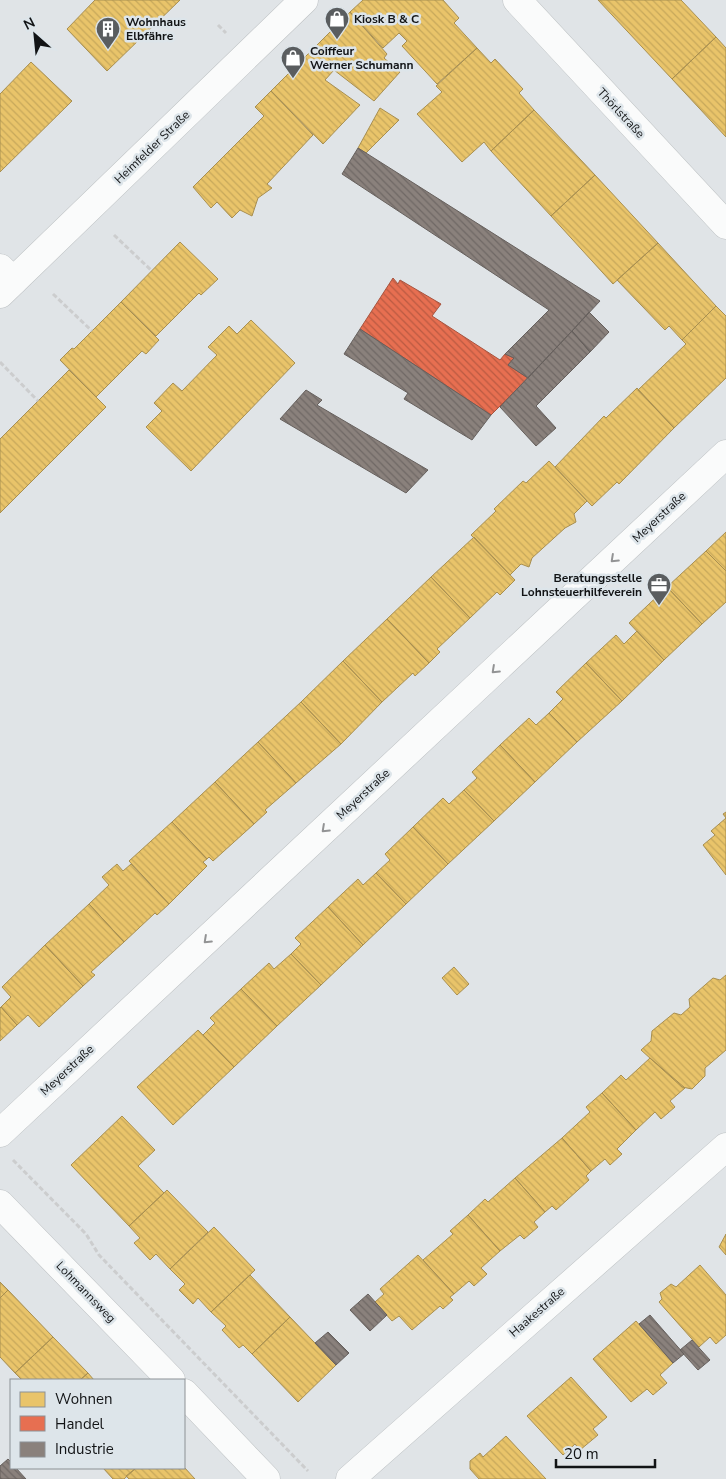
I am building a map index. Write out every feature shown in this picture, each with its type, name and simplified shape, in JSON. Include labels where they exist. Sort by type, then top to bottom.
[{"type":"street","name":"Heimfelder Straße","points":[[4,281],[304,0]]},
{"type":"street","name":"Thörlstraße","points":[[517,0],[726,225]]},
{"type":"street","name":"Meyerstraße","points":[[3,1143],[726,454]]},
{"type":"street","name":"Haakestraße","points":[[350,1479],[726,1147]]},
{"type":"street","name":"Lohmannsweg","points":[[0,1204],[170,1379]]},
{"type":"street","points":[[185,1394],[266,1479]]},
{"type":"path","points":[[114,235],[152,271]]},
{"type":"path","points":[[52,294],[92,331]]},
{"type":"path","points":[[0,362],[38,400]]},
{"type":"path","points":[[3,1143],[86,1234],[99,1255],[308,1471]]},
{"type":"building: Wohnen","name":"Wohnhaus Elbfähre","points":[[95,0],[180,0],[107,71],[67,29]]},
{"type":"building: Wohnen","points":[[363,0],[443,0],[459,18],[454,23],[477,48],[437,84],[402,46],[407,41],[399,33],[383,48],[350,12]]},
{"type":"building: Wohnen","points":[[598,0],[681,0],[716,37],[672,79]]},
{"type":"building: Wohnen","points":[[350,12],[387,54],[384,58],[400,72],[374,101],[334,70],[325,80],[360,105],[323,144],[271,91]]},
{"type":"building: Wohnen","points":[[716,37],[726,48],[726,137],[672,79]]},
{"type":"building: Wohnen","points":[[477,48],[491,63],[495,59],[523,89],[519,93],[534,110],[491,151],[484,142],[462,162],[417,114],[442,92],[436,86]]},
{"type":"building: Wohnen","points":[[31,62],[72,101],[0,172],[0,94]]},
{"type":"building: Wohnen","points":[[271,91],[313,135],[267,184],[272,188],[258,198],[252,216],[240,210],[232,218],[217,202],[211,208],[193,187],[264,116],[255,107]]},
{"type":"building: Wohnen","points":[[380,108],[399,120],[366,153],[358,148]]},
{"type":"building: Wohnen","points":[[534,110],[595,175],[551,216],[491,151]]},
{"type":"building: Wohnen","points":[[595,175],[658,243],[613,284],[551,216]]},
{"type":"building: Wohnen","points":[[180,242],[218,279],[201,295],[199,293],[156,336],[121,302]]},
{"type":"building: Wohnen","points":[[658,243],[716,306],[682,340],[669,326],[665,330],[617,280]]},
{"type":"building: Wohnen","points":[[121,302],[159,340],[146,354],[142,351],[96,397],[60,360],[72,348],[74,349]]},
{"type":"building: Wohnen","points":[[716,306],[726,316],[726,378],[674,428],[638,390],[686,344],[682,340]]},
{"type":"building: Wohnen","points":[[251,320],[295,363],[191,471],[146,427],[162,411],[154,403],[173,383],[182,391],[217,355],[208,347],[229,326],[237,334]]},
{"type":"building: Wohnen","points":[[69,370],[106,407],[0,513],[0,439]]},
{"type":"building: Wohnen","points":[[637,388],[674,428],[619,484],[617,482],[592,506],[555,467],[604,416],[606,418]]},
{"type":"building: Wohnen","points":[[549,461],[587,501],[574,514],[576,522],[565,528],[532,558],[529,567],[521,564],[510,575],[471,535],[523,481],[526,483]]},
{"type":"building: Wohnen","points":[[726,532],[726,571],[706,551]]},
{"type":"building: Wohnen","points":[[474,537],[515,580],[500,595],[497,592],[470,618],[431,577]]},
{"type":"building: Wohnen","points":[[706,551],[726,571],[726,602],[702,624],[667,587]]},
{"type":"building: Wohnen","points":[[431,577],[470,618],[437,649],[440,652],[429,663],[387,619]]},
{"type":"building: Wohnen","points":[[667,587],[702,624],[664,660],[629,623]]},
{"type":"building: Wohnen","points":[[387,619],[429,663],[415,676],[413,673],[382,702],[343,661]]},
{"type":"building: Wohnen","points":[[637,631],[664,660],[622,701],[586,663],[616,635],[624,644]]},
{"type":"building: Wohnen","points":[[343,661],[382,702],[341,744],[301,702]]},
{"type":"building: Wohnen","points":[[586,663],[622,701],[577,742],[549,713],[563,699],[556,692]]},
{"type":"building: Wohnen","points":[[301,702],[341,744],[296,783],[258,742]]},
{"type":"building: Wohnen","points":[[549,713],[577,742],[535,782],[500,745],[529,718],[536,725]]},
{"type":"building: Wohnen","points":[[258,742],[296,783],[265,810],[267,812],[254,824],[215,782]]},
{"type":"building: Wohnen","points":[[500,745],[535,782],[494,821],[464,790],[477,778],[472,772]]},
{"type":"building: Wohnen","points":[[215,782],[254,824],[213,861],[209,857],[207,859],[172,822]]},
{"type":"building: Wohnen","points":[[464,790],[494,821],[448,864],[413,827],[443,798],[449,804]]},
{"type":"building: Wohnen","points":[[726,818],[726,875],[703,845],[715,835],[711,831]]},
{"type":"building: Wohnen","points":[[172,822],[207,859],[203,862],[207,866],[169,904],[129,861]]},
{"type":"building: Wohnen","points":[[413,827],[448,864],[406,904],[376,873],[390,860],[385,854]]},
{"type":"building: Wohnen","points":[[117,864],[123,871],[131,864],[169,904],[157,915],[155,913],[124,942],[89,904],[109,885],[102,877]]},
{"type":"building: Wohnen","points":[[376,873],[406,904],[363,945],[328,907],[358,879],[363,885]]},
{"type":"building: Wohnen","points":[[89,904],[124,942],[91,972],[95,975],[83,986],[45,945]]},
{"type":"building: Wohnen","points":[[328,907],[363,945],[321,985],[291,954],[301,944],[295,938]]},
{"type":"building: Wohnen","points":[[45,945],[83,986],[39,1027],[28,1015],[17,1025],[1,1007],[11,997],[2,987]]},
{"type":"building: Wohnen","points":[[291,954],[321,985],[277,1026],[241,989],[269,963],[274,969]]},
{"type":"building: Wohnen","points":[[454,967],[469,984],[457,995],[442,978]]},
{"type":"building: Wohnen","points":[[726,975],[726,1050],[705,1068],[705,1076],[692,1089],[682,1087],[641,1050],[651,1041],[652,1031],[674,1013],[681,1015],[690,1007],[689,999],[713,978],[720,980]]},
{"type":"building: Wohnen","points":[[241,989],[277,1026],[234,1067],[203,1035],[215,1023],[210,1018]]},
{"type":"building: Wohnen","points":[[0,1008],[17,1025],[0,1041]]},
{"type":"building: Wohnen","points":[[198,1030],[234,1067],[173,1125],[137,1087]]},
{"type":"building: Wohnen","points":[[650,1058],[685,1088],[670,1101],[675,1107],[661,1119],[655,1112],[636,1130],[602,1093],[621,1075],[626,1080]]},
{"type":"building: Wohnen","points":[[602,1093],[636,1130],[617,1149],[622,1154],[610,1165],[605,1159],[591,1171],[562,1138],[590,1112],[586,1107]]},
{"type":"building: Wohnen","points":[[122,1116],[155,1150],[138,1166],[164,1193],[129,1226],[71,1165]]},
{"type":"building: Wohnen","points":[[562,1138],[591,1171],[586,1176],[589,1180],[556,1210],[552,1206],[545,1212],[515,1178]]},
{"type":"building: Wohnen","points":[[515,1178],[545,1212],[534,1222],[538,1227],[524,1239],[520,1235],[500,1251],[468,1215],[485,1199],[488,1202]]},
{"type":"building: Wohnen","points":[[167,1190],[208,1232],[170,1269],[156,1254],[150,1260],[134,1243],[140,1238],[129,1226]]},
{"type":"building: Wohnen","points":[[468,1215],[500,1251],[481,1268],[487,1274],[474,1286],[469,1281],[454,1294],[423,1260],[453,1234],[450,1231]]},
{"type":"building: Wohnen","points":[[214,1227],[255,1270],[211,1312],[198,1298],[193,1304],[179,1290],[185,1284],[170,1269]]},
{"type":"building: Wohnen","points":[[726,1234],[726,1255],[719,1247]]},
{"type":"building: Wohnen","points":[[418,1255],[454,1294],[450,1297],[453,1300],[443,1309],[440,1306],[412,1330],[399,1316],[392,1321],[375,1302],[384,1294],[380,1289]]},
{"type":"building: Wohnen","points":[[700,1265],[726,1295],[726,1335],[716,1344],[710,1337],[699,1347],[659,1302],[662,1299],[660,1293],[671,1284],[676,1287]]},
{"type":"building: Wohnen","points":[[250,1275],[290,1317],[252,1354],[243,1345],[239,1348],[222,1330],[226,1326],[211,1312]]},
{"type":"building: Wohnen","points":[[0,1282],[8,1290],[0,1298]]},
{"type":"building: Wohnen","points":[[8,1290],[53,1337],[15,1373],[0,1357],[0,1298]]},
{"type":"building: Wohnen","points":[[290,1317],[336,1365],[298,1402],[252,1354]]},
{"type":"building: Wohnen","points":[[636,1321],[673,1363],[660,1375],[667,1383],[653,1395],[647,1389],[631,1402],[593,1359]]},
{"type":"building: Wohnen","points":[[53,1337],[88,1373],[81,1379],[21,1379],[15,1373]]},
{"type":"building: Wohnen","points":[[88,1373],[93,1379],[81,1379]]},
{"type":"building: Wohnen","points":[[571,1377],[607,1417],[593,1429],[598,1435],[580,1450],[575,1444],[563,1455],[527,1416]]},
{"type":"building: Wohnen","points":[[506,1436],[546,1479],[479,1479],[470,1469],[470,1461],[480,1453],[483,1457]]},
{"type":"building: Wohnen","points":[[185,1468],[195,1479],[129,1479],[126,1476],[135,1469]]},
{"type":"building: Wohnen","points":[[104,1469],[135,1469],[124,1479],[113,1479]]},
{"type":"building: Handel","points":[[393,278],[398,284],[400,280],[441,304],[432,316],[500,360],[505,354],[514,358],[508,365],[528,378],[491,415],[360,329]]},
{"type":"building: Industrie","points":[[358,148],[600,301],[528,378],[508,365],[514,358],[505,354],[549,310],[342,174]]},
{"type":"building: Industrie","points":[[589,312],[609,332],[590,352],[572,331]]},
{"type":"building: Industrie","points":[[360,329],[491,415],[472,440],[404,399],[408,393],[344,354]]},
{"type":"building: Industrie","points":[[572,331],[590,352],[536,406],[556,428],[536,446],[500,407]]},
{"type":"building: Industrie","points":[[306,390],[322,400],[317,405],[428,470],[406,493],[280,419]]},
{"type":"building: Industrie","points":[[368,1294],[387,1315],[370,1331],[350,1310]]},
{"type":"building: Industrie","points":[[650,1315],[684,1354],[673,1363],[639,1324]]},
{"type":"building: Industrie","points":[[328,1332],[349,1353],[336,1365],[315,1343]]},
{"type":"building: Industrie","points":[[692,1340],[710,1360],[698,1370],[680,1350]]},
{"type":"building: Industrie","points":[[8,1459],[10,1461],[10,1469],[17,1469],[26,1479],[0,1479],[0,1466]]},
{"type":"place","name":"Kiosk B & C","points":[[337,40]]},
{"type":"place","name":"Wohnhaus Elbfähre","points":[[108,50]]},
{"type":"place","name":"Coiffeur Werner Schumann","points":[[293,79]]},
{"type":"place","name":"Beratungsstelle Lohnsteuerhilfeverein","points":[[659,606]]}]
